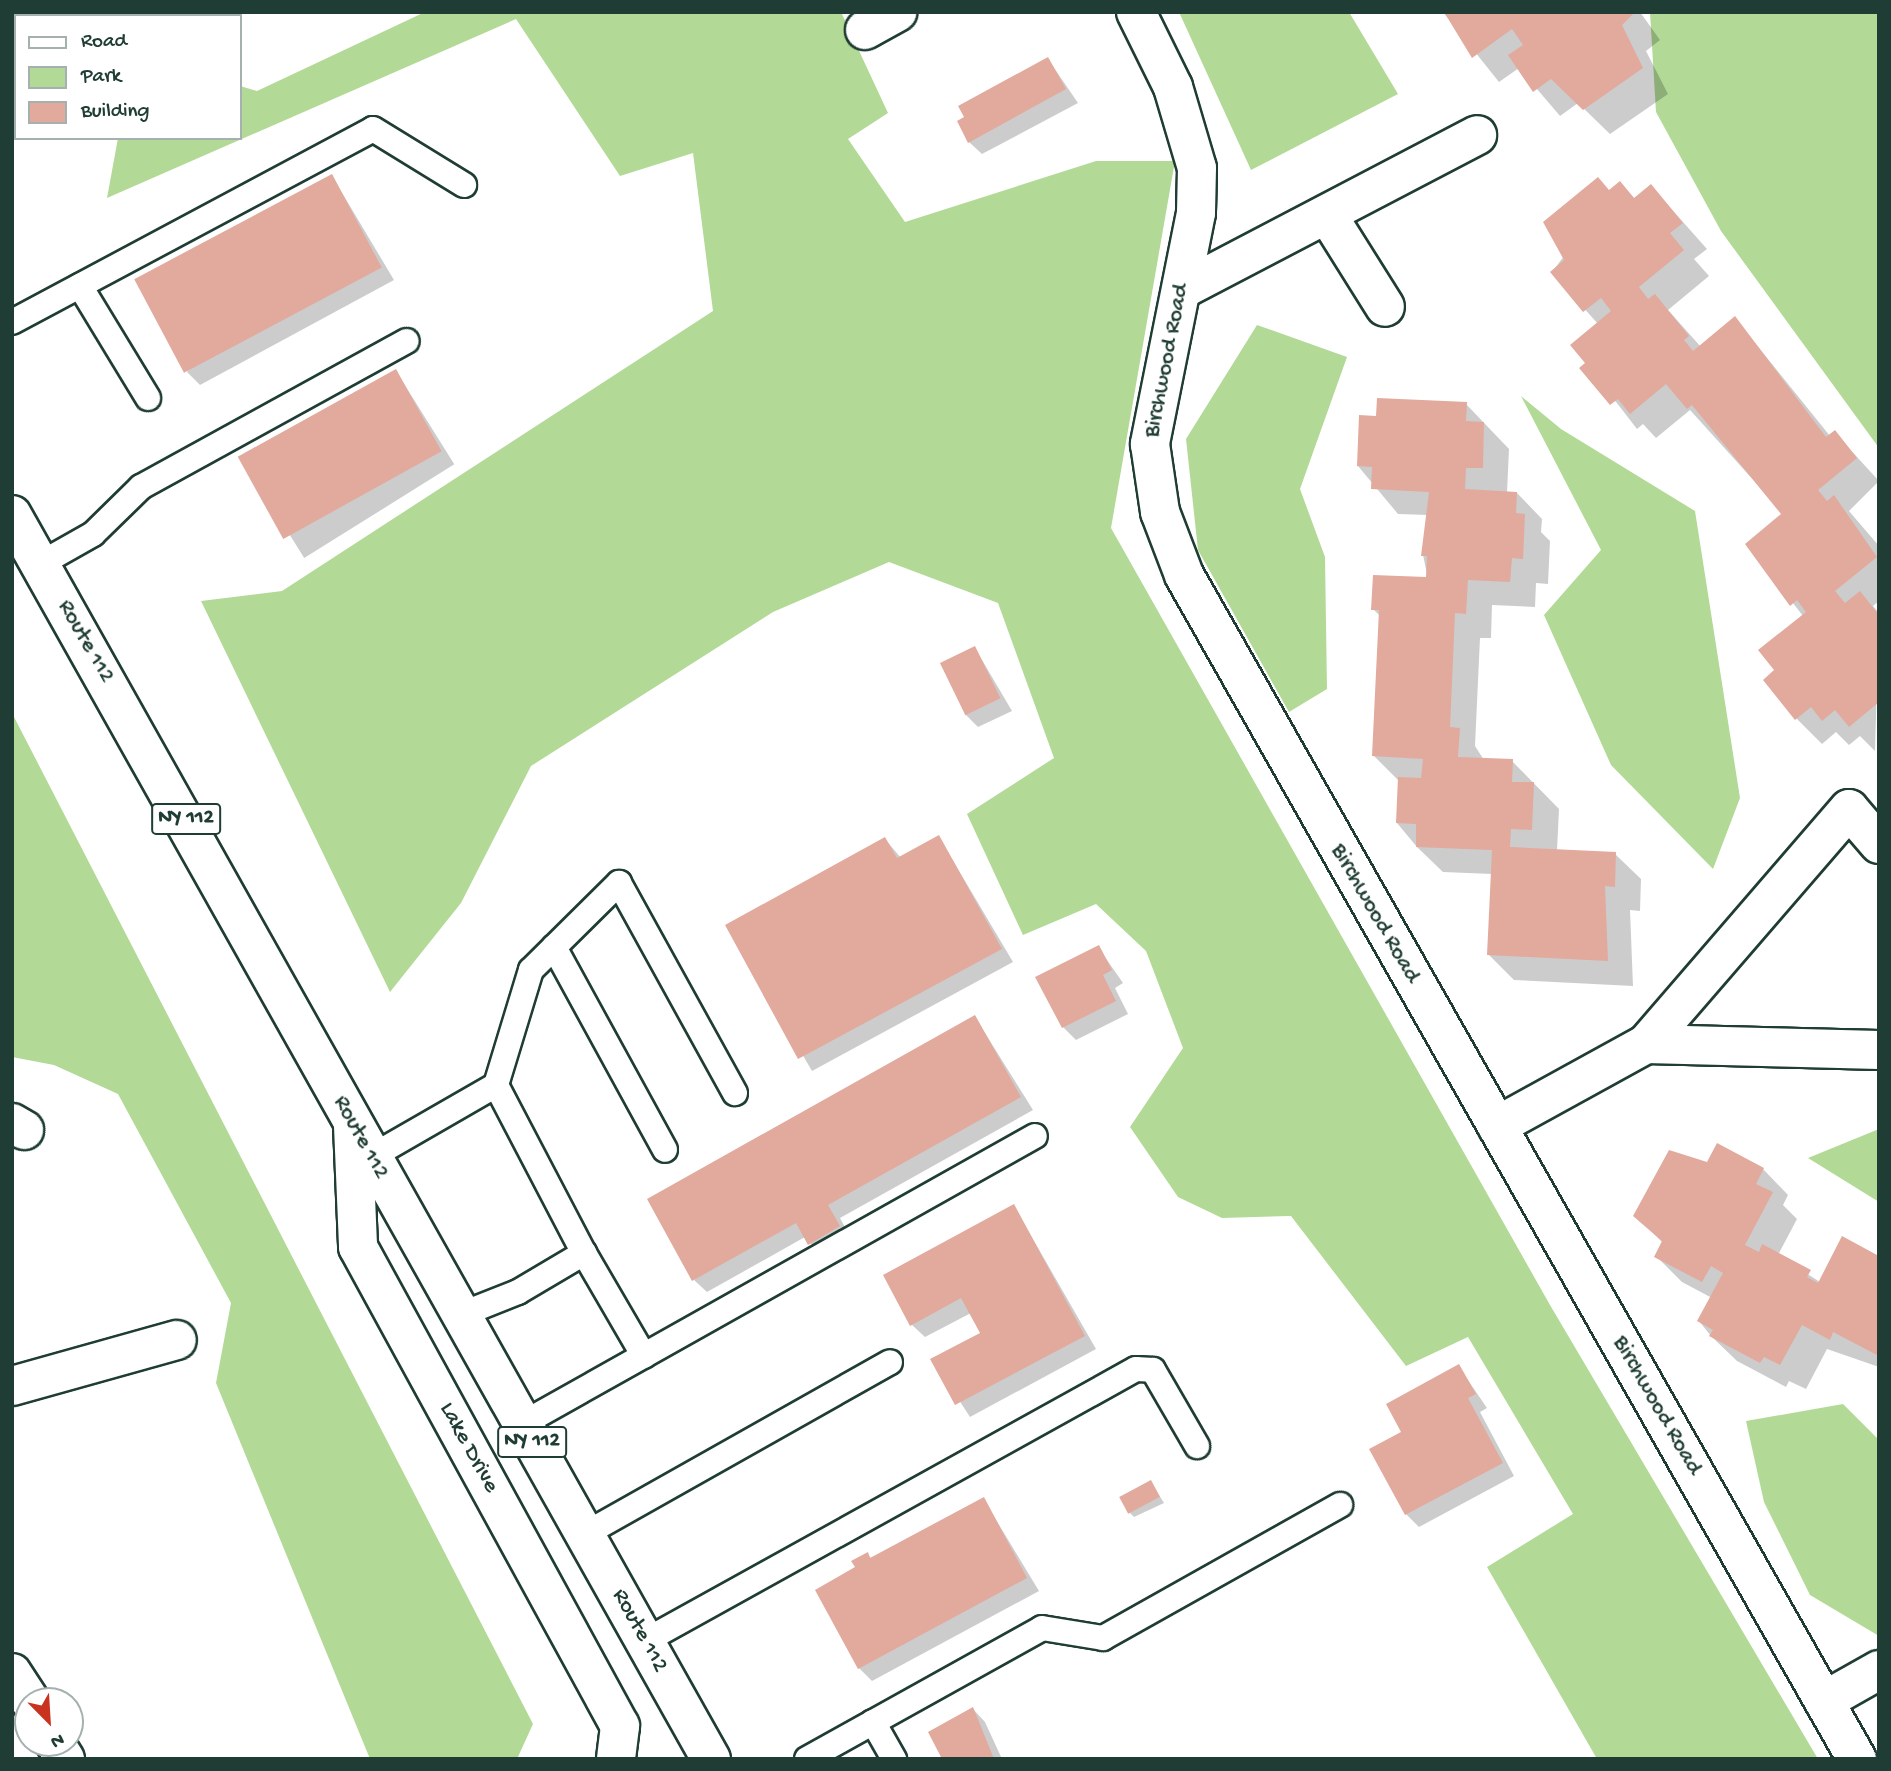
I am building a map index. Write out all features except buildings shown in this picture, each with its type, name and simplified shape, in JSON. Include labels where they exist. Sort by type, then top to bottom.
[{"type":"street","name":"Birchwood Road","points":[[1136,12],[1173,87],[1197,168],[1183,289],[1150,444],[1160,512],[1218,643],[1497,1126],[1857,1759]]},
{"type":"street","points":[[1183,289],[1328,216],[1477,135]]},
{"type":"street","points":[[1328,216],[1385,307]]},
{"type":"street","name":"Route 112","points":[[12,515],[711,1759]]},
{"type":"street","points":[[1497,1126],[1646,1044],[1849,809],[1879,844]]},
{"type":"street","points":[[1646,1044],[1879,1051]]},
{"type":"street","name":"Lake Drive","points":[[362,1141],[358,1247],[620,1726],[616,1759]]},
{"type":"street","points":[[12,1386],[177,1340]]},
{"type":"street","points":[[1824,1701],[1879,1670]]},
{"type":"street","points":[[12,1672],[21,1687]]},
{"type":"lane","points":[[12,322],[373,129],[464,186]]},
{"type":"lane","points":[[80,286],[148,398]]},
{"type":"lane","points":[[40,564],[93,534],[141,487],[407,341]]},
{"type":"lane","points":[[644,1356],[584,1253],[496,1085],[531,970],[619,883],[735,1093]]},
{"type":"lane","points":[[554,947],[665,1150]]},
{"type":"lane","points":[[362,1141],[496,1085]]},
{"type":"lane","points":[[522,1424],[1035,1136]]},
{"type":"lane","points":[[460,1315],[518,1292],[584,1253]]},
{"type":"lane","points":[[585,1534],[890,1362]]},
{"type":"lane","points":[[645,1641],[1136,1369],[1153,1370],[1197,1446]]},
{"type":"lane","points":[[807,1759],[1042,1628],[1102,1638],[1340,1505]]},
{"type":"lane","points":[[873,1722],[894,1759]]},
{"type":"green space","points":[[425,12],[841,12],[888,113],[848,139],[905,222],[1096,161],[1175,161],[1111,528],[1550,1305],[1818,1759],[1597,1759],[1487,1567],[1573,1514],[1468,1337],[1406,1366],[1291,1216],[1222,1218],[1178,1197],[1130,1127],[1183,1048],[1146,951],[1096,904],[1023,935],[967,814],[1054,758],[998,603],[889,562],[773,612],[531,766],[461,903],[390,992],[201,601],[282,591],[713,311],[693,153],[620,176],[516,19],[242,139],[242,87],[257,91]]},
{"type":"green space","points":[[1179,12],[1349,12],[1398,94],[1251,170]]},
{"type":"green space","points":[[1650,12],[1879,12],[1879,448],[1721,231],[1656,112]]},
{"type":"green space","points":[[118,140],[240,140],[107,198]]},
{"type":"green space","points":[[1257,325],[1347,357],[1300,489],[1325,557],[1327,689],[1289,712],[1198,550],[1186,439]]},
{"type":"green space","points":[[1521,396],[1561,429],[1695,511],[1740,798],[1713,869],[1611,765],[1544,615],[1601,550]]},
{"type":"green space","points":[[12,713],[533,1724],[517,1759],[370,1759],[216,1383],[231,1303],[118,1094],[54,1065],[12,1057]]},
{"type":"green space","points":[[1879,1129],[1879,1202],[1808,1158]]},
{"type":"green space","points":[[1843,1404],[1879,1440],[1879,1636],[1810,1595],[1764,1502],[1746,1421]]}]
